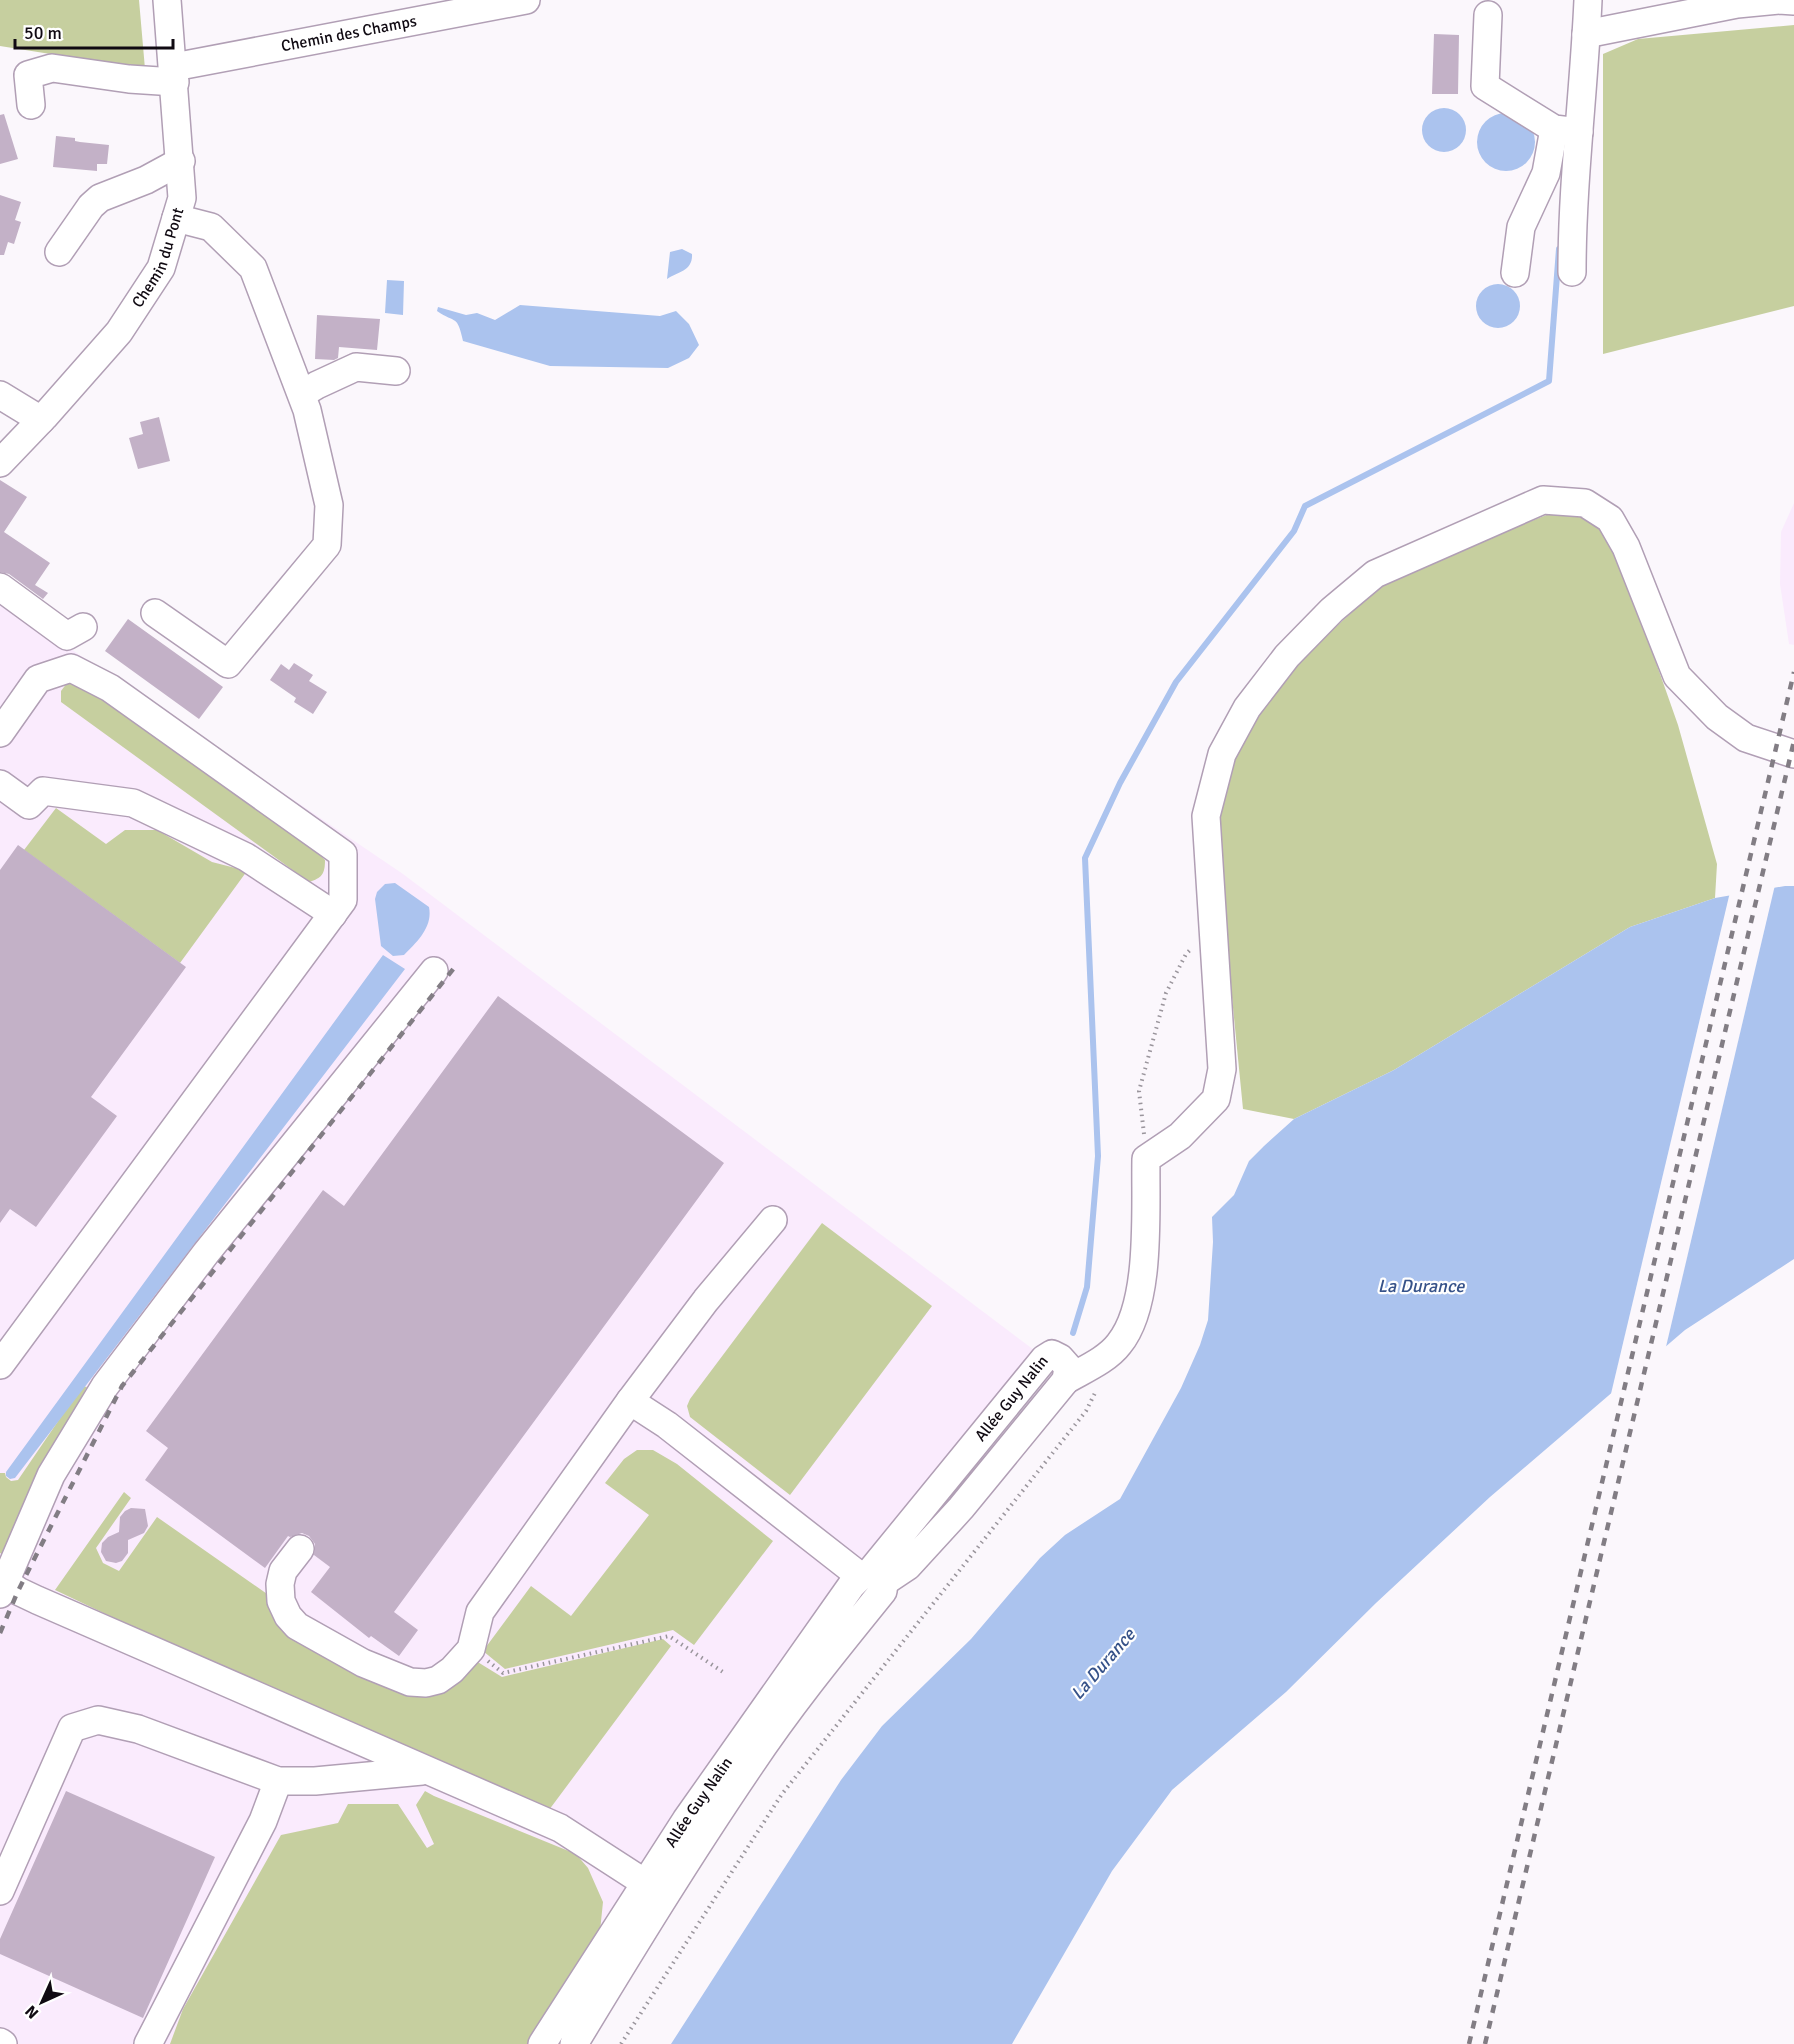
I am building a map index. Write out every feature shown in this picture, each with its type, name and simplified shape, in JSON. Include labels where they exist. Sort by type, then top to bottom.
[{"type":"street","name":"Chemin du Pont","points":[[0,463],[119,332],[161,267],[182,198],[167,0]]},
{"type":"street","name":"Chemin des Champs","points":[[31,105],[28,75],[52,68],[129,79],[174,75],[526,0]]},
{"type":"street","points":[[1515,273],[1521,227],[1566,131],[1586,46],[1588,0]]},
{"type":"street","points":[[1586,46],[1737,4],[1794,1]]},
{"type":"street","points":[[1488,15],[1485,86],[1566,131]]},
{"type":"street","points":[[1566,131],[1573,198],[1572,272]]},
{"type":"street","points":[[59,252],[100,198],[146,180],[181,161]]},
{"type":"street","points":[[155,613],[228,664],[327,545],[329,505],[307,410],[253,268],[211,227],[176,218]]},
{"type":"street","points":[[302,394],[356,367],[396,371]]},
{"type":"street","points":[[0,395],[41,420]]},
{"type":"street","points":[[1146,1159],[1179,1136],[1216,1099],[1222,1069],[1206,816],[1222,754],[1247,708],[1287,656],[1332,610],[1375,574],[1543,500],[1585,503],[1610,519],[1626,547],[1677,676],[1717,717],[1746,738],[1794,754]]},
{"type":"street","points":[[0,586],[67,636],[83,627]]},
{"type":"street","points":[[0,733],[38,679],[71,668],[110,688],[343,854],[343,900],[0,1365]]},
{"type":"street","points":[[0,784],[29,805],[43,791],[133,803],[246,857],[333,914]]},
{"type":"street","points":[[434,971],[206,1252],[105,1386],[51,1475],[2,1584],[560,1828],[655,1889]]},
{"type":"street","name":"Allée Guy Nalin","points":[[542,2044],[808,1684],[883,1591],[871,1577],[908,1566],[961,1508],[1066,1380],[1099,1372],[1119,1344],[1133,1319],[1143,1283],[1146,1159]]},
{"type":"street","points":[[300,1549],[283,1571],[280,1584],[281,1601],[288,1616],[297,1626],[363,1663],[410,1682],[426,1683],[438,1680],[452,1670],[471,1649],[480,1612],[630,1401],[706,1300],[773,1220]]},
{"type":"street","points":[[630,1401],[667,1425],[871,1577]]},
{"type":"street","points":[[0,1891],[72,1728],[98,1720],[138,1729],[278,1781],[315,1781],[426,1771]]},
{"type":"street","points":[[148,2044],[263,1821],[278,1781]]},
{"type":"street","name":"Allée Guy Nalin","points":[[574,2044],[655,1889]]},
{"type":"path","points":[[1146,1159],[1139,1091],[1166,993],[1186,954],[1213,926]]},
{"type":"path","points":[[621,2044],[782,1794],[1086,1411],[1099,1372]]},
{"type":"path","points":[[471,1649],[503,1673],[669,1636],[723,1672]]},
{"type":"shaded area","points":[[1794,503],[1794,645],[1789,644],[1780,584],[1781,532]]},
{"type":"shaded area","points":[[0,601],[403,874],[1034,1350],[767,1685],[554,2044],[0,2044]]},
{"type":"green space","points":[[0,0],[139,0],[145,69],[0,46]]},
{"type":"green space","points":[[1794,25],[1794,306],[1603,354],[1603,54],[1638,39]]},
{"type":"green space","points":[[1549,514],[1594,518],[1615,546],[1678,725],[1717,864],[1715,898],[1630,927],[1394,1070],[1294,1119],[1243,1109],[1217,845],[1228,762],[1291,668],[1389,578]]},
{"type":"green space","points":[[76,681],[87,685],[318,853],[325,860],[322,875],[309,882],[61,702],[61,691],[67,683]]},
{"type":"green space","points":[[56,808],[106,844],[125,830],[157,830],[212,862],[247,871],[180,963],[24,850]]},
{"type":"green space","points":[[822,1223],[932,1306],[790,1495],[690,1417],[687,1406]]},
{"type":"green space","points":[[82,1386],[87,1387],[33,1484],[5,1556],[0,1553],[0,1473],[5,1473],[11,1481],[18,1480]]},
{"type":"green space","points":[[637,1450],[653,1450],[677,1464],[773,1541],[694,1645],[673,1630],[505,1669],[483,1651],[531,1586],[571,1616],[649,1515],[605,1483],[624,1459]]},
{"type":"green space","points":[[124,1492],[131,1498],[96,1548],[103,1563],[119,1571],[157,1517],[270,1596],[372,1678],[476,1661],[502,1677],[663,1639],[671,1646],[549,1810],[188,1653],[55,1590]]},
{"type":"green space","points":[[425,1791],[576,1854],[588,1868],[603,1902],[600,1931],[532,2044],[170,2044],[183,2009],[281,1835],[338,1823],[348,1804],[398,1804],[427,1848],[434,1844],[416,1805]]},
{"type":"water","points":[[1444,108],[1459,115],[1466,130],[1459,145],[1444,152],[1429,145],[1422,130],[1429,115]]},
{"type":"water","points":[[1506,113],[1517,115],[1530,126],[1535,142],[1533,153],[1522,166],[1506,171],[1495,169],[1482,158],[1477,142],[1479,131],[1490,118]]},
{"type":"water","points":[[682,249],[692,254],[690,264],[667,279],[670,252]]},
{"type":"water","points":[[387,280],[404,281],[403,315],[385,313]]},
{"type":"water","points":[[1498,284],[1513,291],[1520,306],[1513,321],[1498,328],[1483,321],[1476,306],[1483,291]]},
{"type":"water","points":[[520,305],[660,316],[676,311],[689,324],[699,345],[689,358],[668,368],[550,366],[463,341],[457,323],[437,311],[438,307],[466,315],[477,313],[495,320]]},
{"type":"water","points":[[395,883],[429,907],[430,914],[423,934],[414,945],[404,955],[393,956],[381,946],[375,899],[377,892],[385,884]]},
{"type":"water","name":"La Durance","points":[[1794,886],[1794,1259],[1685,1330],[1490,1497],[1376,1603],[1286,1692],[1172,1790],[1112,1871],[1012,2044],[671,2044],[841,1780],[882,1726],[971,1639],[1040,1558],[1065,1535],[1120,1499],[1181,1388],[1200,1345],[1208,1320],[1213,1242],[1212,1217],[1234,1195],[1249,1161],[1294,1119],[1394,1070],[1630,927],[1715,898]]},
{"type":"water","points":[[383,955],[405,969],[15,1478],[10,1479],[6,1476],[6,1472]]},
{"type":"pier","points":[[1775,885],[1665,1351],[1610,1398],[1730,892]]},
{"type":"building","points":[[1434,34],[1459,35],[1458,94],[1432,94]]},
{"type":"building","points":[[4,114],[18,159],[0,164],[0,115]]},
{"type":"building","points":[[56,136],[75,138],[75,141],[80,142],[109,145],[107,164],[97,164],[97,171],[53,167]]},
{"type":"building","points":[[0,195],[21,202],[15,220],[21,222],[14,244],[8,242],[4,255],[0,255]]},
{"type":"building","points":[[317,315],[380,319],[377,350],[339,347],[338,358],[334,360],[315,359]]},
{"type":"building","points":[[159,417],[170,461],[138,469],[129,438],[143,434],[140,422]]},
{"type":"building","points":[[0,480],[27,497],[4,532],[50,563],[35,585],[48,593],[43,599],[9,574],[0,572]]},
{"type":"building","points":[[128,619],[223,687],[199,719],[105,651]]},
{"type":"building","points":[[294,663],[313,675],[309,681],[327,692],[313,714],[294,702],[296,698],[270,680],[281,664],[289,670]]},
{"type":"building","points":[[18,845],[186,967],[91,1097],[117,1116],[36,1227],[10,1209],[0,1223],[0,870]]},
{"type":"building","points":[[498,996],[724,1163],[394,1612],[418,1630],[399,1656],[371,1636],[369,1638],[311,1592],[330,1567],[314,1555],[315,1544],[309,1536],[302,1533],[288,1536],[265,1568],[145,1480],[168,1448],[146,1431],[323,1190],[344,1206]]},
{"type":"building","points":[[131,1508],[145,1509],[148,1526],[144,1533],[128,1540],[128,1553],[122,1561],[116,1563],[106,1561],[101,1552],[102,1543],[119,1532],[120,1517]]},
{"type":"building","points":[[66,1791],[215,1857],[143,2018],[0,1954],[0,1939]]},
{"type":"waterway","points":[[1073,1333],[1087,1287],[1098,1156],[1085,858],[1120,783],[1176,682],[1294,531],[1305,506],[1549,381],[1559,249]]},
{"type":"railway","points":[[1469,2044],[1794,672]]},
{"type":"railway","points":[[1485,2044],[1794,741]]},
{"type":"railway","points":[[0,1633],[18,1591],[122,1386],[458,963]]}]
